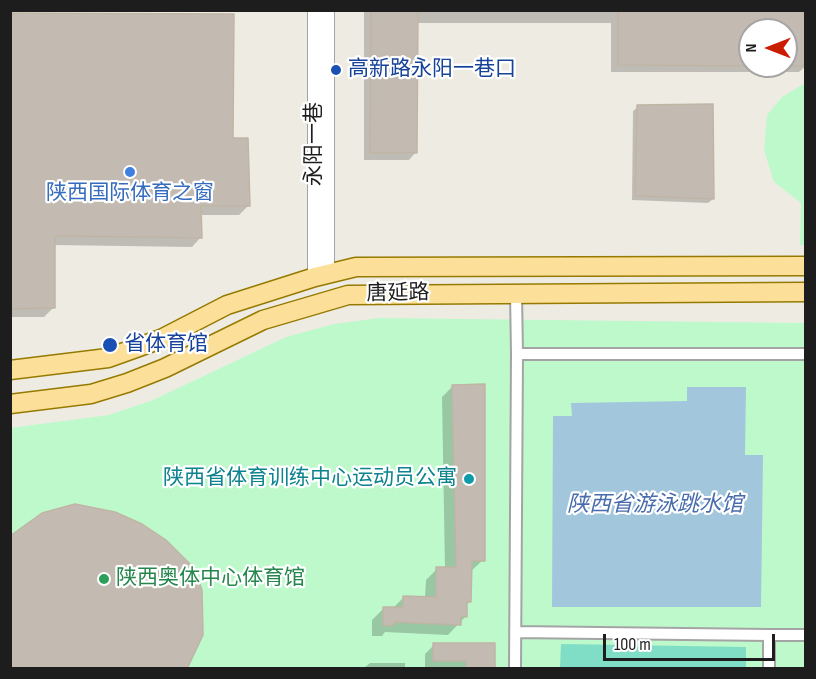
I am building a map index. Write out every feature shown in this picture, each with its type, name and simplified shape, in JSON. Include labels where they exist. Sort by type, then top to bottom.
[{"type":"main road","name":"唐延路","points":[[10,370],[108,358],[161,339],[227,305],[321,275],[356,267],[806,266]]},
{"type":"main road","name":"唐延路","points":[[10,404],[91,394],[127,383],[165,368],[263,320],[348,295],[806,292]]},
{"type":"street","name":"永阳一巷","points":[[315,10],[321,275]]},
{"type":"street","name":"永阳一巷","points":[[321,275],[327,10]]},
{"type":"street","points":[[515,669],[516,293]]},
{"type":"street","points":[[517,354],[806,354]]},
{"type":"street","points":[[515,633],[806,635]]},
{"type":"street","points":[[769,635],[769,669]]},
{"type":"green space","points":[[805,83],[806,245],[800,245],[801,203],[774,182],[764,150],[767,115],[782,97]]},
{"type":"green space","points":[[379,318],[805,323],[805,668],[11,668],[10,428],[109,415],[153,400],[286,337],[334,324]]},
{"type":"green space","points":[[561,644],[746,647],[746,668],[560,668]]},
{"type":"water","name":"陕西省游泳跳水馆","points":[[687,387],[746,387],[745,455],[763,455],[761,607],[552,607],[553,416],[572,416],[571,403],[687,401]]},
{"type":"building","points":[[371,10],[418,10],[417,153],[370,153]]},
{"type":"building","points":[[618,10],[806,10],[806,66],[798,66],[798,18],[738,18],[738,66],[618,65]]},
{"type":"building","name":"陕西国际体育之窗","points":[[10,13],[234,14],[233,138],[248,138],[250,206],[201,206],[202,238],[55,236],[55,308],[10,309]]},
{"type":"building","points":[[713,104],[714,199],[635,196],[637,105]]},
{"type":"building","points":[[485,384],[485,561],[472,561],[471,602],[467,602],[467,617],[461,616],[461,625],[394,622],[394,625],[383,626],[383,607],[403,607],[403,596],[436,597],[436,567],[456,567],[452,385]]},
{"type":"building","name":"陕西奥体中心体育馆","points":[[75,504],[115,512],[142,524],[166,540],[194,568],[202,590],[203,635],[187,669],[10,669],[10,536],[42,513]]},
{"type":"building","points":[[433,643],[495,643],[495,669],[466,669],[466,661],[433,661]]},
{"type":"place","name":"高新路永阳一巷口","points":[[336,70]]},
{"type":"place","name":"陕西国际体育之窗","points":[[130,172]]},
{"type":"place","name":"省体育馆","points":[[110,345]]},
{"type":"place","name":"陕西省体育训练中心运动员公寓","points":[[469,479]]},
{"type":"place","name":"陕西奥体中心体育馆","points":[[104,579]]}]
